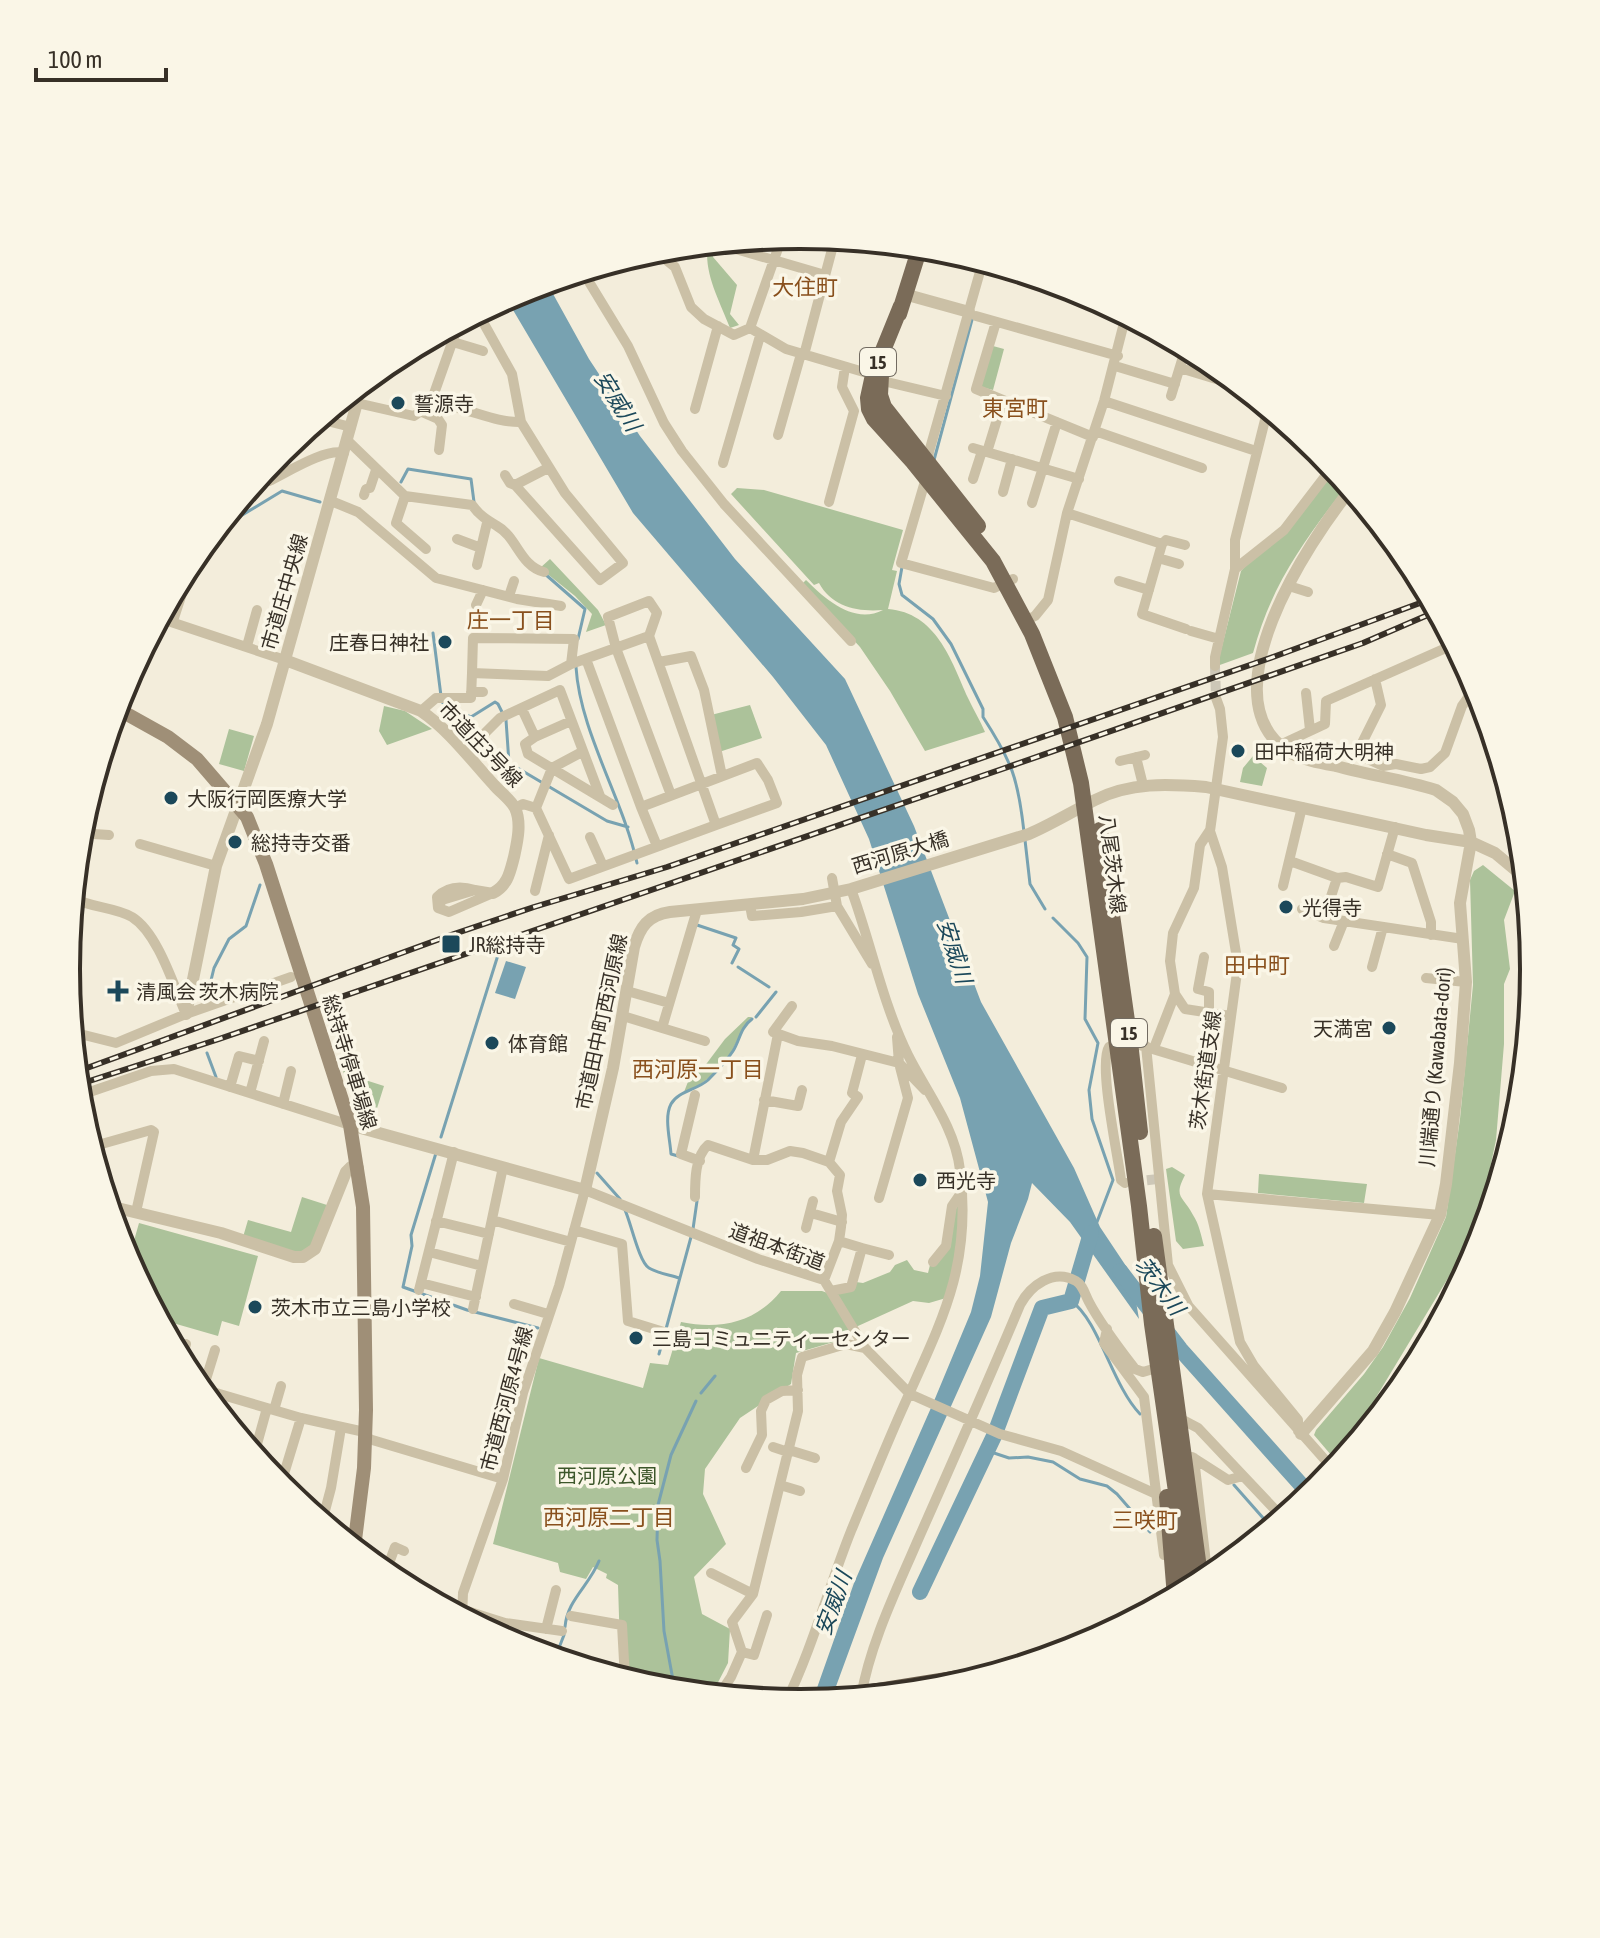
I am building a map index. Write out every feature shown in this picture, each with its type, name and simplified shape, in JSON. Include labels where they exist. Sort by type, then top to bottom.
[{"type":"main road","name":"15","points":[[876,378],[916,259]]},
{"type":"main road","name":"八尾茨木線","points":[[876,378],[884,407],[927,470],[999,554],[1071,714],[1137,1045],[1147,1203],[1175,1405],[1177,1492]]},
{"type":"main road","name":"総持寺停車場線","points":[[127,714],[168,737],[197,759],[247,817],[257,838],[350,1125],[363,1207],[366,1433],[356,1535]]},
{"type":"main road","name":"八尾茨木線","points":[[1137,1045],[1144,1248],[1157,1373],[1188,1575]]},
{"type":"main road","name":"15","points":[[1156,1269],[1199,1569]]},
{"type":"main road","name":"15","points":[[1157,1373],[1174,1584]]},
{"type":"street","points":[[723,463],[777,250]]},
{"type":"street","points":[[778,435],[832,250]]},
{"type":"street","points":[[745,252],[825,275]]},
{"type":"street","points":[[668,262],[675,267],[691,307],[704,319],[734,335],[755,332],[802,355],[946,396]]},
{"type":"street","points":[[981,273],[972,314],[946,396],[901,563],[994,588],[1009,582]]},
{"type":"street","points":[[589,281],[628,346],[664,423],[682,451],[724,504],[851,641]]},
{"type":"street","points":[[902,300],[972,314],[1116,361],[1175,384]]},
{"type":"street","points":[[483,322],[512,374],[521,422],[548,468],[623,563],[600,580],[505,475]]},
{"type":"street","points":[[996,322],[976,389],[1057,422],[1202,468]]},
{"type":"street","points":[[695,409],[718,326]]},
{"type":"street","points":[[1030,619],[1048,600],[1067,513],[1094,434],[1124,326]]},
{"type":"street","points":[[426,409],[454,337]]},
{"type":"street","points":[[453,342],[483,351]]},
{"type":"street","points":[[1171,396],[1183,359]]},
{"type":"street","points":[[829,502],[854,411],[842,387],[845,367]]},
{"type":"street","points":[[1180,368],[1209,377]]},
{"type":"street","points":[[973,479],[981,450],[1003,400]]},
{"type":"street","points":[[1104,401],[1256,451]]},
{"type":"street","points":[[357,403],[414,416],[426,409],[447,406],[506,422],[521,422]]},
{"type":"street","name":"市道庄中央線","points":[[186,1014],[216,866],[267,724],[357,403]]},
{"type":"street","points":[[426,409],[442,425],[439,450]]},
{"type":"street","points":[[1215,666],[1235,569],[1235,540],[1265,420]]},
{"type":"street","points":[[1032,503],[1057,422]]},
{"type":"street","points":[[328,426],[405,496],[472,505],[487,523],[499,526],[523,558],[542,571]]},
{"type":"street","points":[[273,479],[336,451],[347,440]]},
{"type":"street","points":[[981,450],[1079,479]]},
{"type":"street","points":[[1003,492],[1012,459]]},
{"type":"street","points":[[515,485],[548,468]]},
{"type":"street","points":[[364,495],[376,470]]},
{"type":"street","points":[[1235,569],[1284,530],[1325,477]]},
{"type":"street","points":[[405,496],[396,523],[426,549]]},
{"type":"street","points":[[1344,498],[1311,543],[1266,636],[1257,686],[1263,722],[1280,745],[1302,758],[1381,771],[1436,790],[1463,814],[1471,842],[1498,855],[1513,868]]},
{"type":"street","points":[[331,501],[358,512],[436,578],[561,606]]},
{"type":"street","points":[[1067,513],[1162,544]]},
{"type":"street","points":[[477,565],[487,523]]},
{"type":"street","points":[[457,539],[481,548]]},
{"type":"street","points":[[1185,545],[1166,540],[1162,544],[1144,616],[1219,639]]},
{"type":"street","points":[[509,596],[523,558]]},
{"type":"street","points":[[1158,558],[1179,564]]},
{"type":"street","points":[[1119,581],[1149,590]]},
{"type":"street","points":[[1289,586],[1308,592]]},
{"type":"street","points":[[476,605],[483,590]]},
{"type":"street","points":[[671,795],[616,648],[608,617],[649,601],[657,613],[649,636],[716,825]]},
{"type":"street","points":[[173,621],[178,606]]},
{"type":"street","points":[[247,646],[257,610]]},
{"type":"street","points":[[170,620],[285,660]]},
{"type":"street","points":[[472,673],[548,676],[571,664],[649,636]]},
{"type":"street","points":[[421,711],[441,698],[471,698],[473,638],[574,639],[571,664]]},
{"type":"street","points":[[1280,745],[1325,724],[1326,701],[1445,649]]},
{"type":"street","points":[[659,662],[691,656],[704,690],[722,776]]},
{"type":"street","points":[[586,659],[657,846]]},
{"type":"street","name":"市道庄3号線","points":[[285,660],[421,711],[434,720],[515,808],[518,833],[512,864],[507,881],[493,893]]},
{"type":"street","points":[[1375,679],[1381,705],[1359,749],[1359,755],[1381,771]]},
{"type":"street","points":[[465,753],[500,718],[560,690],[600,796]]},
{"type":"street","points":[[471,692],[483,692]]},
{"type":"street","points":[[1306,693],[1310,730]]},
{"type":"street","name":"茨木街道支線","points":[[1216,698],[1223,737],[1210,830],[1222,867],[1238,968],[1207,1194],[1222,1274],[1240,1342],[1254,1366],[1298,1420],[1300,1432]]},
{"type":"street","points":[[1381,771],[1396,764],[1421,769],[1430,767],[1445,753],[1467,699]]},
{"type":"street","points":[[522,709],[535,737]]},
{"type":"street","points":[[571,721],[525,744],[528,754],[613,805]]},
{"type":"street","points":[[582,752],[552,768],[536,808],[569,879],[777,803],[757,763],[641,807]]},
{"type":"street","points":[[1120,761],[1141,756],[1143,785]]},
{"type":"street","name":"西河原大橋","points":[[750,905],[851,889],[1029,834],[1122,789],[1143,785],[1170,784],[1216,789],[1471,842]]},
{"type":"street","points":[[515,808],[523,804],[536,808]]},
{"type":"street","points":[[1283,886],[1302,807]]},
{"type":"street","points":[[1290,861],[1337,878],[1346,877],[1378,887],[1395,827]]},
{"type":"street","points":[[1210,830],[1200,845],[1194,888],[1173,933],[1170,961],[1175,994],[1185,1009],[1230,1016]]},
{"type":"street","points":[[93,834],[109,835]]},
{"type":"street","points":[[535,891],[549,835]]},
{"type":"street","points":[[590,837],[603,866]]},
{"type":"street","name":"川端通り (Kawabata-dori)","points":[[1300,1432],[1373,1351],[1395,1312],[1440,1215],[1460,1063],[1466,982],[1460,903],[1471,842]]},
{"type":"street","points":[[140,844],[216,866]]},
{"type":"street","points":[[1387,854],[1412,863],[1431,922],[1431,935]]},
{"type":"street","points":[[832,878],[837,906],[875,968]]},
{"type":"street","points":[[1324,918],[1337,878]]},
{"type":"street","points":[[791,1689],[842,1553],[938,1334],[960,1259],[962,1191],[954,1143],[897,1027],[851,889]]},
{"type":"street","points":[[438,908],[442,900],[493,893]]},
{"type":"street","points":[[84,902],[123,913],[143,927],[154,943],[186,1014]]},
{"type":"street","points":[[750,905],[752,916],[837,906]]},
{"type":"street","name":"市道田中町西河原線","points":[[585,1190],[623,1016],[634,947],[644,923],[658,914],[750,905]]},
{"type":"street","points":[[1302,909],[1324,918],[1463,939]]},
{"type":"street","points":[[662,1028],[697,910]]},
{"type":"street","points":[[1334,946],[1344,921]]},
{"type":"street","points":[[1372,967],[1383,927]]},
{"type":"street","points":[[1204,957],[1198,989],[1209,992],[1209,1013]]},
{"type":"street","points":[[84,1035],[116,1043],[186,1014],[291,977]]},
{"type":"street","points":[[1426,978],[1466,982]]},
{"type":"street","points":[[627,991],[669,1003]]},
{"type":"street","points":[[1175,994],[1137,1045],[1168,1265],[1189,1307]]},
{"type":"street","points":[[792,1006],[773,1032],[899,1063],[930,1093]]},
{"type":"street","points":[[623,1016],[705,1041]]},
{"type":"street","points":[[879,1198],[908,1098],[899,1063],[897,1027]]},
{"type":"street","points":[[753,1160],[778,1034]]},
{"type":"street","points":[[250,1093],[264,1041]]},
{"type":"street","points":[[1125,1183],[1121,1180],[1106,1052],[1137,1045],[1282,1088]]},
{"type":"street","points":[[829,1162],[841,1122],[858,1097],[852,1093],[862,1055]]},
{"type":"street","points":[[230,1087],[239,1056],[259,1061]]},
{"type":"street","points":[[91,1092],[151,1071],[174,1069],[350,1125],[585,1190]]},
{"type":"street","points":[[283,1104],[291,1071]]},
{"type":"street","points":[[764,1100],[798,1106],[802,1090]]},
{"type":"street","points":[[695,1095],[681,1154],[700,1161]]},
{"type":"street","points":[[102,1144],[151,1130],[154,1132],[136,1212]]},
{"type":"street","points":[[695,1197],[703,1149],[711,1145],[753,1160],[767,1160],[790,1151],[829,1162],[840,1175],[837,1191],[842,1222],[839,1241],[824,1280]]},
{"type":"street","points":[[454,1152],[420,1287],[476,1297]]},
{"type":"street","points":[[121,1209],[303,1257],[315,1249],[346,1172],[351,1167],[358,1168]]},
{"type":"street","points":[[473,1309],[503,1167]]},
{"type":"street","name":"市道西河原4号線","points":[[462,1605],[463,1593],[503,1479],[523,1393],[585,1190]]},
{"type":"street","name":"道祖本街道","points":[[585,1190],[694,1234],[824,1280],[865,1348],[912,1394]]},
{"type":"street","points":[[933,1262],[946,1246],[952,1206],[962,1191]]},
{"type":"street","points":[[1207,1194],[1440,1215]]},
{"type":"street","points":[[806,1228],[812,1207],[842,1222]]},
{"type":"street","points":[[492,1220],[571,1242]]},
{"type":"street","points":[[436,1221],[489,1234]]},
{"type":"street","points":[[574,1230],[622,1244],[628,1321],[667,1333]]},
{"type":"street","points":[[839,1241],[889,1255]]},
{"type":"street","points":[[831,1291],[851,1287],[862,1248]]},
{"type":"street","points":[[429,1252],[482,1266]]},
{"type":"street","points":[[861,1686],[901,1579],[969,1421],[1020,1305],[1035,1284],[1055,1278],[1075,1280],[1082,1286],[1090,1304],[1135,1369],[1157,1373]]},
{"type":"street","points":[[1161,1288],[1167,1284],[1173,1285],[1325,1460]]},
{"type":"street","points":[[514,1304],[548,1314]]},
{"type":"street","points":[[1107,1329],[1104,1343],[1144,1397],[1168,1588]]},
{"type":"street","points":[[726,1685],[742,1652],[732,1622],[753,1594],[789,1451],[798,1411],[797,1375],[802,1357],[846,1344],[865,1348]]},
{"type":"street","points":[[206,1375],[215,1350]]},
{"type":"street","points":[[257,1441],[281,1386]]},
{"type":"street","points":[[746,1468],[762,1435],[761,1411],[766,1400],[782,1391],[798,1390]]},
{"type":"street","points":[[219,1393],[366,1433],[369,1439],[503,1479]]},
{"type":"street","points":[[912,1394],[996,1433],[1061,1451],[1156,1494]]},
{"type":"street","points":[[1175,1405],[1275,1510]]},
{"type":"street","points":[[285,1471],[301,1418]]},
{"type":"street","points":[[325,1510],[341,1428]]},
{"type":"street","points":[[773,1447],[815,1458]]},
{"type":"street","points":[[1206,1564],[1192,1457],[1228,1480],[1243,1476]]},
{"type":"street","points":[[780,1485],[800,1491]]},
{"type":"street","points":[[391,1561],[399,1545]]},
{"type":"street","points":[[711,1573],[753,1594]]},
{"type":"street","points":[[546,1629],[556,1590]]},
{"type":"street","points":[[742,1652],[754,1655],[767,1615]]},
{"type":"street","points":[[571,1616],[622,1625],[624,1666]]},
{"type":"street","points":[[495,1621],[562,1631]]},
{"type":"green space","points":[[713,254],[737,285],[730,314],[739,325],[730,328],[713,287],[707,255]]},
{"type":"green space","points":[[993,346],[1004,349],[993,390],[981,387]]},
{"type":"green space","points":[[1325,477],[1341,494],[1303,544],[1280,584],[1253,653],[1217,666],[1241,571]]},
{"type":"green space","points":[[737,488],[764,490],[903,530],[892,570],[897,571],[888,609],[905,612],[918,619],[940,640],[985,732],[925,751],[860,647],[802,584],[806,580],[831,602],[851,612],[872,614],[883,610],[846,606],[831,598],[819,583],[814,585],[731,494]]},
{"type":"green space","points":[[550,559],[598,610],[606,625],[586,632],[592,614],[540,568]]},
{"type":"green space","points":[[750,705],[762,738],[719,752],[711,715]]},
{"type":"green space","points":[[384,706],[405,711],[432,729],[387,745],[379,731]]},
{"type":"green space","points":[[229,729],[254,736],[244,771],[219,764]]},
{"type":"green space","points":[[1253,756],[1267,768],[1262,786],[1240,782],[1243,768]]},
{"type":"green space","points":[[1483,865],[1515,891],[1504,920],[1510,969],[1504,984],[1504,1044],[1496,1140],[1487,1183],[1456,1265],[1368,1411],[1331,1455],[1314,1435],[1316,1430],[1383,1347],[1410,1298],[1446,1217],[1460,1119],[1473,985],[1470,880],[1474,871]]},
{"type":"green space","points":[[748,1017],[752,1017],[720,1067],[700,1085],[684,1092],[691,1074],[704,1067],[725,1039]]},
{"type":"green space","points":[[355,1067],[359,1078],[384,1086],[373,1121],[359,1116],[343,1071]]},
{"type":"green space","points":[[1172,1167],[1185,1175],[1180,1193],[1197,1222],[1204,1246],[1183,1249],[1176,1241],[1166,1169]]},
{"type":"green space","points":[[1259,1174],[1367,1184],[1364,1203],[1258,1193]]},
{"type":"green space","points":[[302,1197],[327,1205],[313,1243],[301,1254],[243,1237],[248,1220],[291,1232]]},
{"type":"green space","name":"西河原公園","points":[[959,1201],[960,1240],[946,1298],[929,1303],[913,1301],[847,1331],[851,1337],[796,1353],[791,1384],[740,1418],[705,1469],[703,1494],[726,1544],[694,1577],[702,1614],[730,1629],[728,1663],[717,1684],[621,1666],[618,1585],[606,1578],[607,1574],[593,1567],[586,1579],[560,1572],[558,1563],[493,1544],[539,1358],[643,1388],[650,1363],[668,1365],[681,1322],[709,1325],[736,1322],[760,1310],[781,1291],[822,1291],[833,1295],[856,1282],[863,1283],[890,1272],[895,1265],[907,1260],[914,1270],[928,1273],[930,1265],[935,1265]]},
{"type":"green space","points":[[139,1223],[258,1256],[239,1326],[222,1321],[218,1336],[173,1323],[134,1242]]},
{"type":"water","name":"安威川","points":[[553,293],[589,359],[640,436],[735,559],[845,679],[914,826],[981,1002],[1074,1168],[1100,1227],[1134,1278],[1139,1319],[1070,1222],[1032,1183],[1011,1243],[991,1317],[883,1558],[836,1687],[817,1688],[854,1583],[971,1312],[980,1276],[988,1202],[960,1098],[918,994],[869,839],[826,745],[773,677],[633,513],[513,309]]},
{"type":"water","points":[[506,961],[526,967],[515,999],[495,993]]},
{"type":"waterway","points":[[934,460],[973,316]]},
{"type":"waterway","points":[[401,482],[408,469],[471,479],[474,502]]},
{"type":"waterway","points":[[242,515],[282,491],[320,502]]},
{"type":"waterway","points":[[902,567],[899,584],[902,595],[933,619],[951,644],[983,709],[983,717],[1007,759],[1016,784],[1024,832]]},
{"type":"waterway","points":[[545,574],[585,609],[578,639]]},
{"type":"waterway","points":[[433,633],[441,696]]},
{"type":"waterway","points":[[576,667],[585,716],[637,863]]},
{"type":"waterway","points":[[443,703],[471,717],[495,702],[498,704],[506,720],[509,763],[607,821],[628,827]]},
{"type":"waterway","points":[[1025,840],[1030,884],[1045,909]]},
{"type":"waterway","points":[[205,1005],[214,968],[229,939],[246,926],[260,885]]},
{"type":"waterway","points":[[1053,918],[1078,943],[1087,957],[1085,1019],[1098,1043],[1089,1090],[1092,1119],[1113,1180],[1097,1222]]},
{"type":"waterway","points":[[697,925],[736,938],[733,945],[739,949],[732,963]]},
{"type":"waterway","points":[[441,1137],[498,955]]},
{"type":"waterway","points":[[738,967],[769,987]]},
{"type":"waterway","points":[[756,1017],[776,992]]},
{"type":"waterway","points":[[678,1156],[671,1154],[668,1122],[671,1104],[718,1070],[752,1019]]},
{"type":"waterway","points":[[207,1053],[216,1077]]},
{"type":"waterway","points":[[436,1153],[411,1235],[412,1246],[403,1287],[467,1310],[538,1328]]},
{"type":"waterway","points":[[597,1173],[620,1199]]},
{"type":"waterway","points":[[693,1229],[697,1201]]},
{"type":"waterway","points":[[625,1210],[645,1264],[679,1278]]},
{"type":"waterway","points":[[920,1592],[994,1436],[1042,1308],[1071,1301],[1091,1233]]},
{"type":"waterway","points":[[666,1329],[691,1237]]},
{"type":"waterway","name":"茨木川","points":[[1120,1271],[1180,1349],[1301,1485]]},
{"type":"waterway","points":[[1071,1301],[1090,1323],[1121,1387],[1140,1414]]},
{"type":"waterway","points":[[659,1354],[664,1336]]},
{"type":"waterway","points":[[701,1393],[715,1376]]},
{"type":"waterway","points":[[672,1677],[664,1631],[657,1540],[658,1505],[671,1455],[696,1401]]},
{"type":"waterway","points":[[988,1451],[1009,1458],[1028,1457],[1053,1462],[1080,1479],[1107,1486],[1150,1532]]},
{"type":"waterway","points":[[1234,1485],[1264,1519]]},
{"type":"waterway","points":[[565,1627],[574,1601],[599,1561]]},
{"type":"waterway","points":[[559,1647],[564,1635]]},
{"type":"tunnel","points":[[1215,666],[1216,698]]},
{"type":"tunnel","points":[[1132,1182],[1158,1179]]},
{"type":"railway","points":[[87,1068],[448,936],[667,867],[1420,603]]},
{"type":"railway","points":[[89,1081],[1005,768],[1363,643],[1427,615]]},
{"type":"place","name":"誓源寺","points":[[398,403]]},
{"type":"place","name":"庄春日神社","points":[[445,642]]},
{"type":"place","name":"田中稲荷大明神","points":[[1238,751]]},
{"type":"place","name":"大阪行岡医療大学","points":[[171,798]]},
{"type":"place","name":"総持寺交番","points":[[235,842]]},
{"type":"place","name":"光得寺","points":[[1286,907]]},
{"type":"place","name":"JR総持寺","points":[[451,944]]},
{"type":"place","name":"清風会 茨木病院","points":[[118,991]]},
{"type":"place","name":"天満宮","points":[[1389,1028]]},
{"type":"place","name":"体育館","points":[[492,1043]]},
{"type":"place","name":"西光寺","points":[[920,1180]]},
{"type":"place","name":"茨木市立三島小学校","points":[[255,1307]]},
{"type":"place","name":"三島コミュニティーセンター","points":[[636,1338]]},
{"type":"district","name":"大住町","points":[[805,287]]},
{"type":"district","name":"東宮町","points":[[1015,408]]},
{"type":"district","name":"庄一丁目","points":[[511,620]]},
{"type":"district","name":"田中町","points":[[1257,965]]},
{"type":"district","name":"西河原一丁目","points":[[698,1069]]},
{"type":"district","name":"西河原二丁目","points":[[609,1517]]},
{"type":"district","name":"三咲町","points":[[1145,1520]]}]
